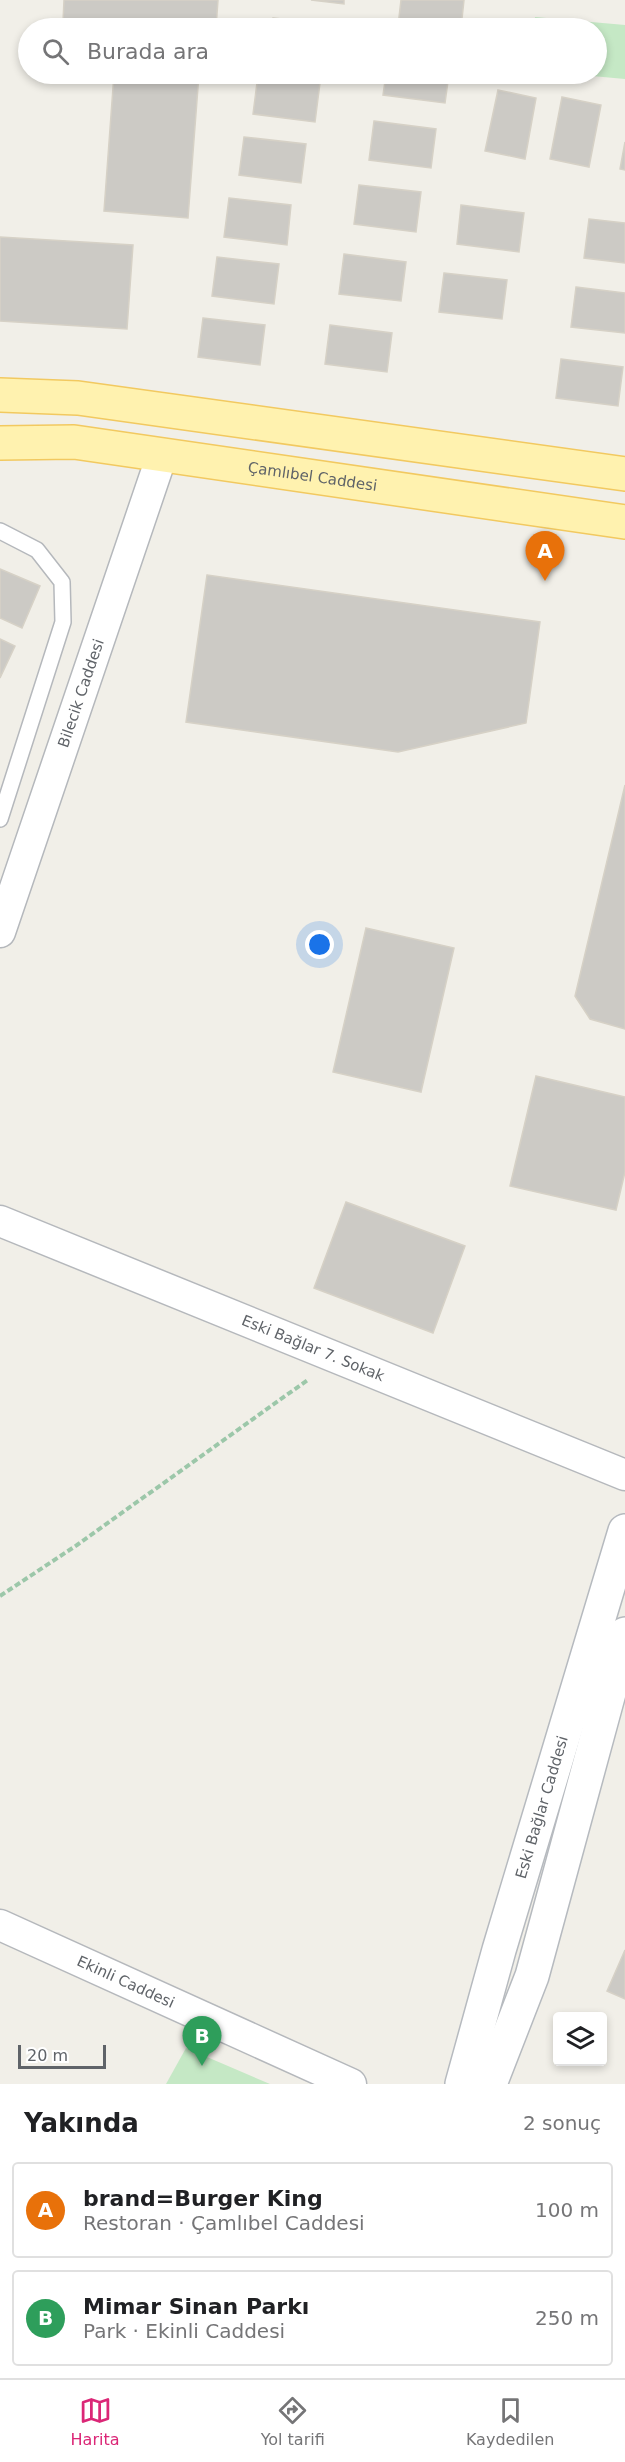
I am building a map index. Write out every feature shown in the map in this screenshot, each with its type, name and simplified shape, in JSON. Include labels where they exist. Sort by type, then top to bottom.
[{"type":"main road","points":[[0,395],[78,398],[625,474]]},
{"type":"main road","name":"Çamlıbel Caddesi","points":[[0,443],[74,442],[625,522]]},
{"type":"street","name":"Bilecik Caddesi","points":[[0,932],[162,455]]},
{"type":"street","name":"Eski Bağlar 7. Sokak","points":[[0,1221],[625,1475]]},
{"type":"street","name":"Eski Bağlar Caddesi","points":[[462,2084],[499,1950],[625,1532]]},
{"type":"street","points":[[490,2084],[532,1976],[625,1634]]},
{"type":"street","name":"Ekinli Caddesi","points":[[0,1925],[351,2084]]},
{"type":"lane","points":[[0,531],[37,550],[62,582],[63,622],[0,819]]},
{"type":"path","points":[[0,1596],[76,1545],[338,1358]]},
{"type":"green space","points":[[607,23],[625,25],[625,79],[607,77]]},
{"type":"green space","points":[[186,2048],[270,2084],[166,2084]]},
{"type":"building","points":[[64,0],[218,0],[217,18],[63,18]]},
{"type":"building","points":[[311,0],[344,0],[344,4]]},
{"type":"building","points":[[401,0],[464,0],[462,18],[399,18]]},
{"type":"building","points":[[113,84],[198,84],[188,218],[104,211]]},
{"type":"building","points":[[257,84],[320,84],[315,122],[253,114]]},
{"type":"building","points":[[385,84],[448,84],[445,103],[383,95]]},
{"type":"building","points":[[498,90],[536,98],[525,159],[485,151]]},
{"type":"building","points":[[562,97],[601,105],[589,167],[550,159]]},
{"type":"building","points":[[374,121],[436,129],[431,168],[369,160]]},
{"type":"building","points":[[244,137],[306,144],[301,183],[239,175]]},
{"type":"building","points":[[625,142],[625,170],[620,169]]},
{"type":"building","points":[[359,185],[421,192],[416,232],[354,224]]},
{"type":"building","points":[[229,198],[291,205],[287,245],[224,237]]},
{"type":"building","points":[[461,205],[524,213],[519,252],[457,244]]},
{"type":"building","points":[[589,219],[625,223],[625,263],[584,258]]},
{"type":"building","points":[[0,237],[133,245],[127,329],[0,321]]},
{"type":"building","points":[[344,254],[406,262],[401,301],[339,294]]},
{"type":"building","points":[[217,257],[279,264],[274,304],[212,296]]},
{"type":"building","points":[[444,273],[507,280],[502,319],[439,312]]},
{"type":"building","points":[[576,287],[625,293],[625,333],[571,327]]},
{"type":"building","points":[[203,318],[265,325],[260,365],[198,357]]},
{"type":"building","points":[[330,325],[392,333],[387,372],[325,364]]},
{"type":"building","points":[[561,359],[623,367],[618,406],[556,398]]},
{"type":"building","points":[[0,569],[40,586],[22,628],[0,618]]},
{"type":"building","points":[[207,575],[540,622],[526,723],[398,752],[186,722]]},
{"type":"building","points":[[0,639],[15,646],[0,678]]},
{"type":"building","points":[[625,785],[625,1029],[590,1019],[575,996]]},
{"type":"building","points":[[366,928],[454,948],[421,1092],[333,1072]]},
{"type":"building","points":[[536,1076],[625,1097],[625,1172],[616,1210],[510,1186]]},
{"type":"building","points":[[346,1202],[465,1246],[433,1333],[314,1288]]},
{"type":"building","points":[[625,1950],[625,1999],[607,1991]]},
{"type":"place","name":"brand=Burger King","points":[[545,581]]},
{"type":"place","name":"Mimar Sinan Parkı","points":[[202,2066]]}]
